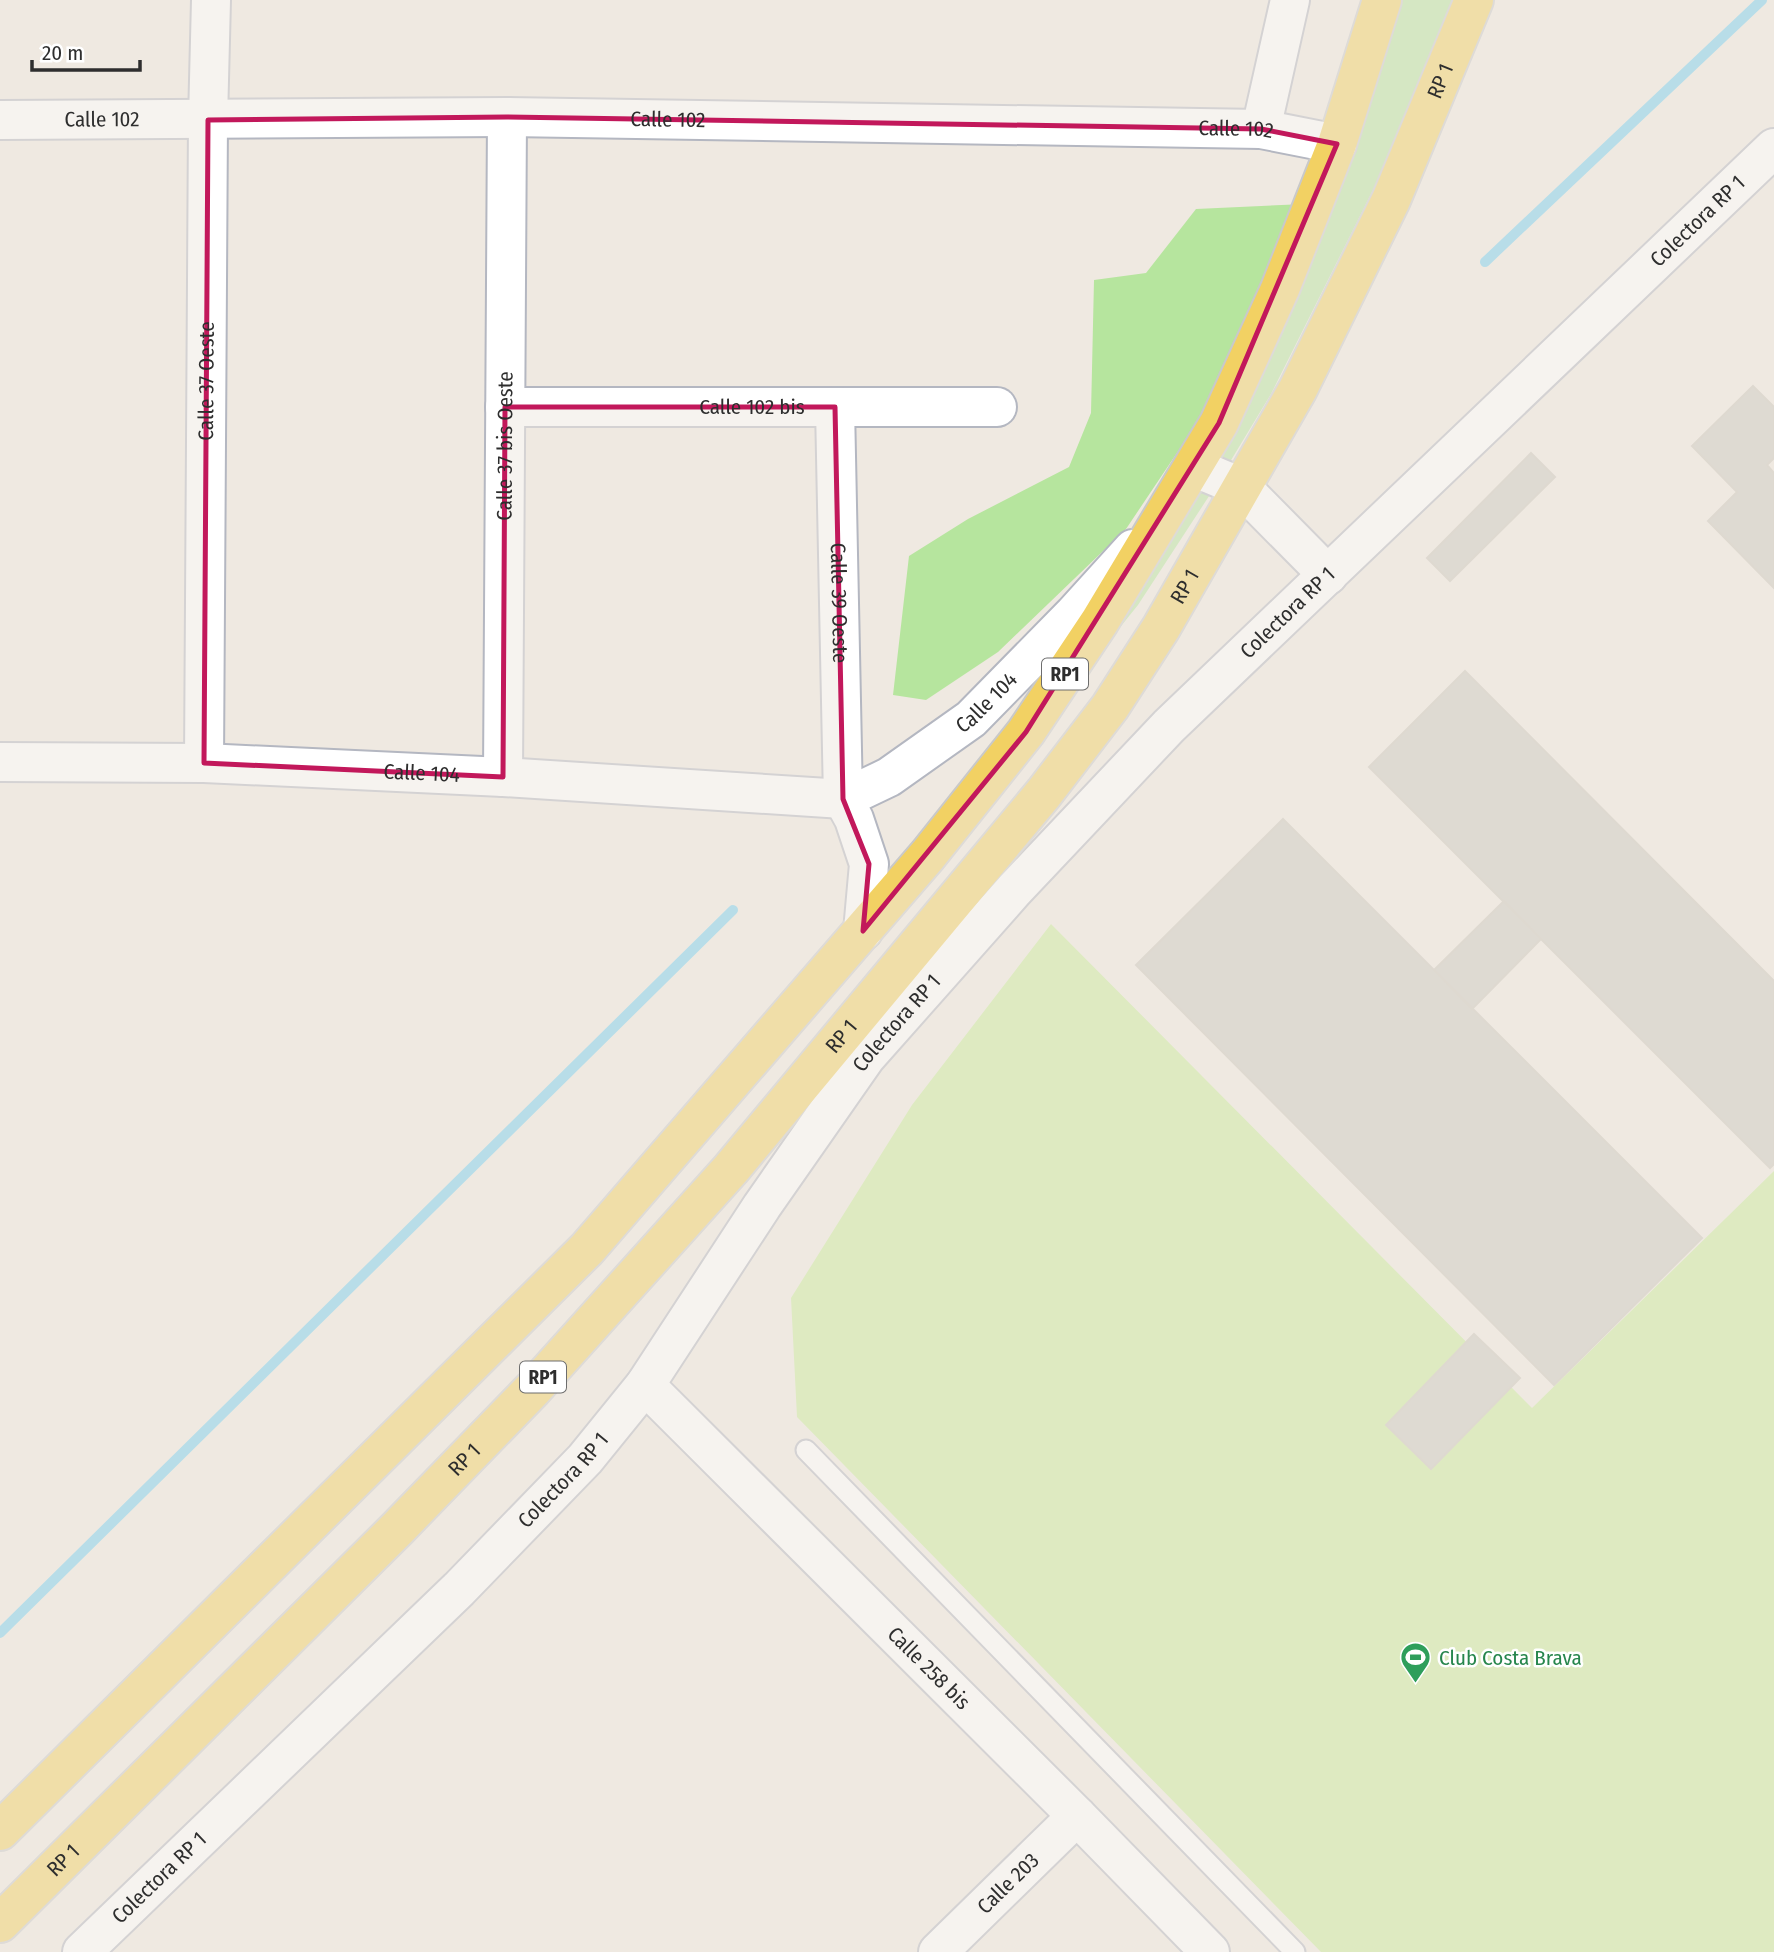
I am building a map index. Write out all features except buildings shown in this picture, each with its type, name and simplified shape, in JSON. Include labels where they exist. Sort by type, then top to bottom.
[{"type":"main road","name":"RP1","points":[[0,1831],[587,1249],[928,855],[1026,732],[1100,621],[1219,423],[1280,289],[1337,144],[1382,0]]},
{"type":"main road","name":"RP 1","points":[[0,1923],[533,1389],[731,1169],[1044,793],[1110,707],[1161,628],[1298,389],[1391,200],[1474,0]]},
{"type":"street","name":"Calle 37 Oeste","points":[[204,763],[211,0]]},
{"type":"street","points":[[1261,129],[1290,0]]},
{"type":"street","name":"Calle 102","points":[[0,120],[508,117],[1261,129],[1337,144]]},
{"type":"street","name":"Calle 37 bis Oeste","points":[[503,777],[508,117]]},
{"type":"street","name":"Colectora RP 1","points":[[82,1952],[459,1589],[585,1459],[645,1385],[762,1206],[866,1057],[1014,890],[1169,726],[1774,148]]},
{"type":"street","name":"Calle 102 bis","points":[[505,407],[997,407]]},
{"type":"street","name":"Calle 39 Oeste","points":[[835,407],[843,799]]},
{"type":"street","points":[[1193,467],[1241,487],[1328,575]]},
{"type":"street","name":"Calle 104","points":[[0,762],[204,763],[503,777],[843,799],[888,777],[971,719],[1074,614],[1166,513]]},
{"type":"street","points":[[843,799],[854,819],[869,864],[863,930]]},
{"type":"street","name":"Calle 258 bis","points":[[645,1385],[1210,1952]]},
{"type":"street","name":"Calle 203","points":[[938,1952],[1077,1816]]},
{"type":"lane","points":[[806,1450],[1295,1952]]},
{"type":"highlighted area","points":[[507,117],[1261,129],[1337,144],[1219,423],[1026,732],[863,931],[869,864],[843,799],[835,407],[505,407],[503,777],[204,763],[208,120]]},
{"type":"green space","points":[[1397,0],[1452,0],[1376,184],[1271,394],[1213,490],[1138,605],[1043,723],[1123,595]]},
{"type":"green space","points":[[1305,204],[1199,420],[1126,529],[998,652],[926,700],[893,695],[909,556],[968,519],[1069,467],[1091,413],[1094,280],[1146,273],[1196,209]]},
{"type":"green space","name":"Club Costa Brava","points":[[1051,924],[1532,1408],[1774,1171],[1774,1952],[1321,1952],[797,1417],[791,1298],[912,1105]]},
{"type":"waterway","points":[[1485,262],[1762,0]]},
{"type":"waterway","points":[[0,1633],[733,910]]},
{"type":"place","name":"Club Costa Brava","points":[[1416,1685]]}]
